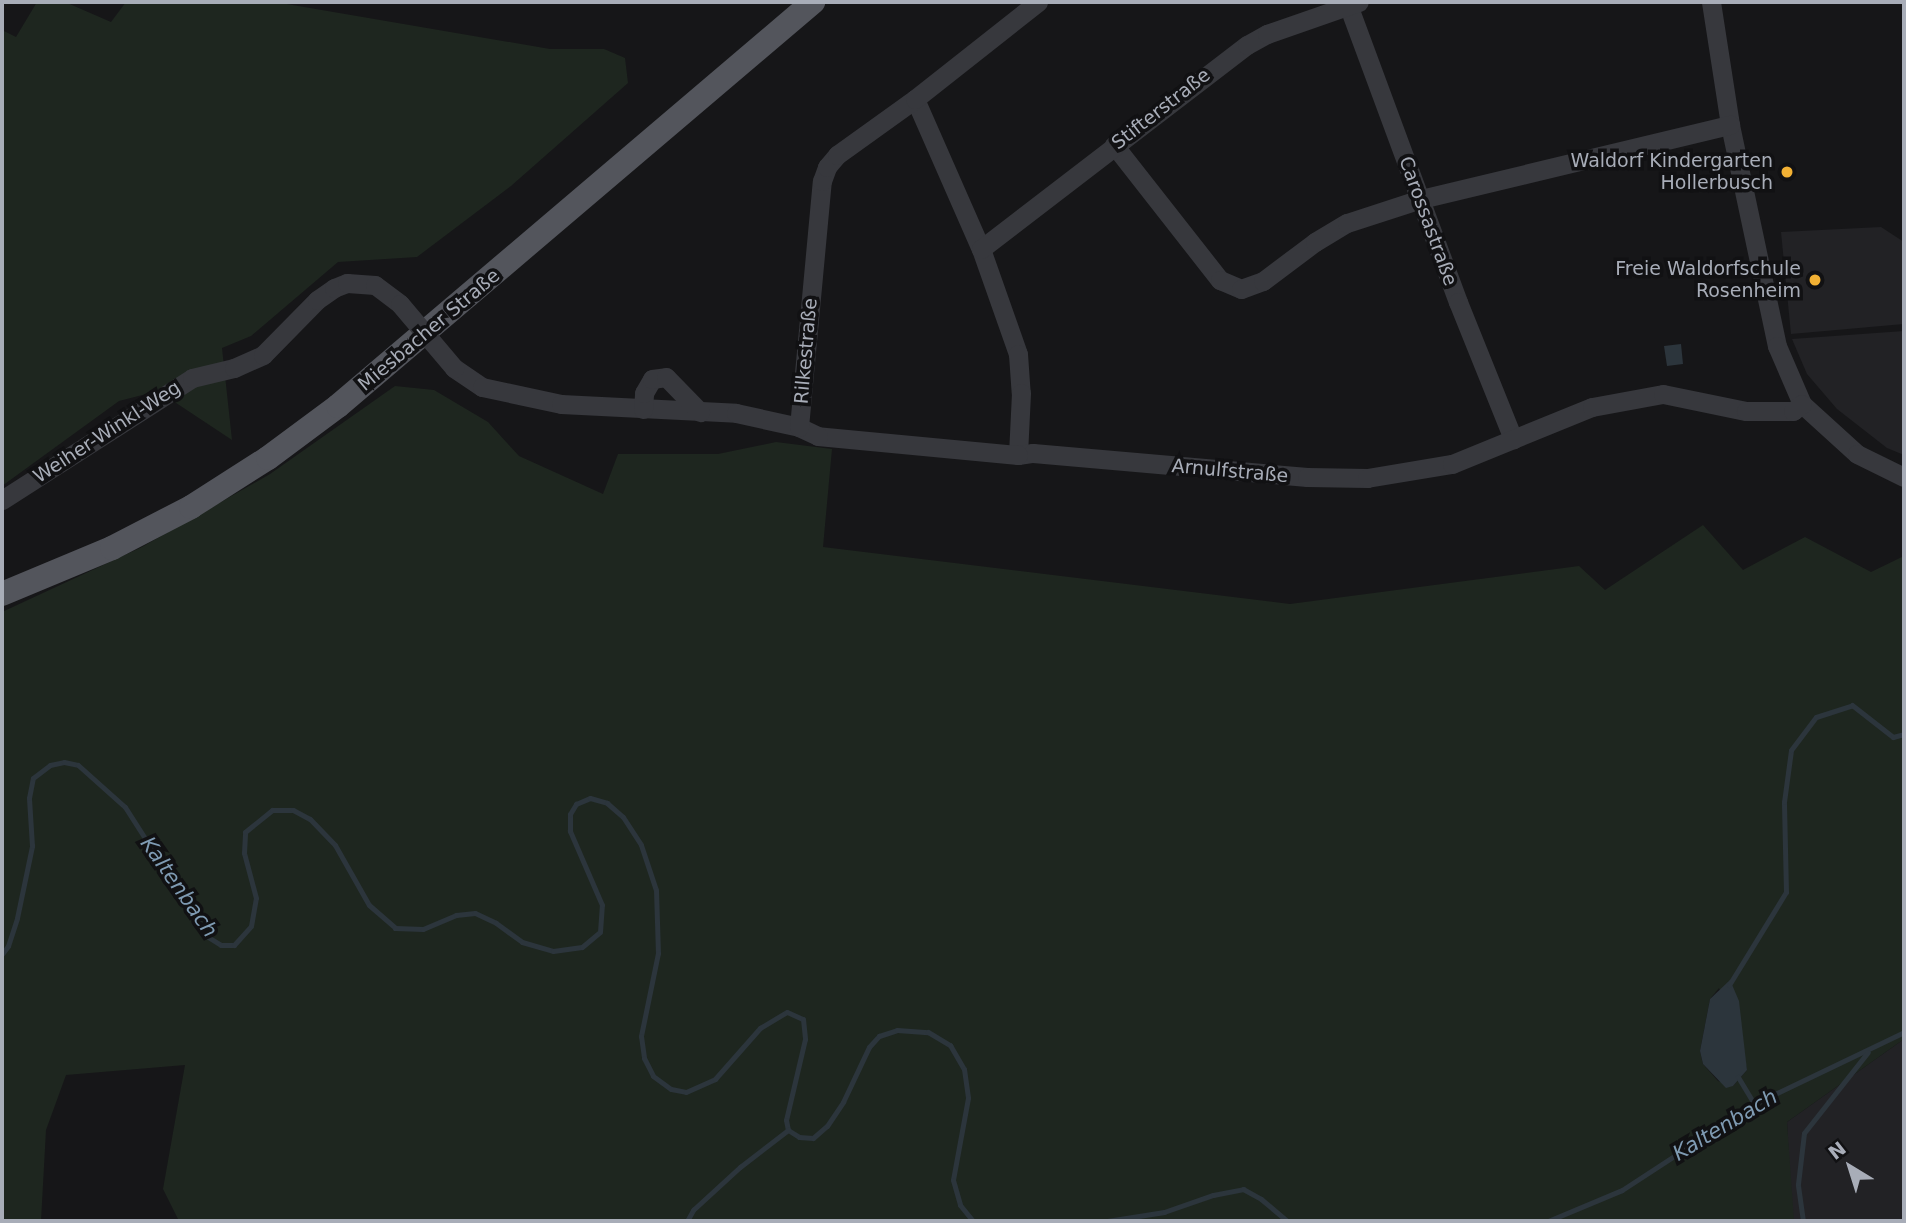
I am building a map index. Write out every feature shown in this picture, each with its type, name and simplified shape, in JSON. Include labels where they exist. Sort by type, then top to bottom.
[{"type":"main road","name":"Miesbacher Straße","points":[[2,594],[112,548],[191,507],[278,451],[338,406],[427,332],[813,2]]},
{"type":"street","name":"Rilkestraße","points":[[1018,456],[818,436],[799,427],[822,181],[827,167],[836,155],[915,99],[1038,2]]},
{"type":"street","points":[[1711,2],[1730,125],[1777,346],[1802,404],[1857,454],[1904,477]]},
{"type":"street","name":"Stifterstraße","points":[[981,249],[1247,45],[1267,34],[1352,3]]},
{"type":"street","name":"Carossastraße","points":[[1352,3],[1458,302],[1513,439]]},
{"type":"street","points":[[915,99],[981,249],[1018,354],[1021,393],[1018,456]]},
{"type":"street","points":[[1114,145],[1220,280],[1241,289],[1264,281],[1315,242],[1347,223],[1421,200],[1730,125]]},
{"type":"street","name":"Weiher-Winkl-Weg","points":[[2,500],[192,378],[234,368],[263,355],[317,300],[347,283],[375,285],[400,304],[454,368],[482,387],[561,404],[736,414],[799,427]]},
{"type":"street","points":[[643,409],[644,393],[652,379],[666,377],[700,412]]},
{"type":"street","name":"Arnulfstraße","points":[[1018,456],[1033,453],[1307,477],[1367,478],[1452,464],[1592,407],[1663,394],[1746,411],[1793,411],[1802,404]]},
{"type":"shaded area","points":[[37,2],[65,2],[111,22],[126,2],[275,2],[550,49],[604,49],[625,58],[628,83],[511,186],[417,257],[338,262],[251,336],[222,348],[232,440],[158,391],[119,401],[2,486],[2,30],[16,37]]},
{"type":"shaded area","points":[[1881,227],[1904,242],[1904,324],[1791,334],[1781,232]]},
{"type":"shaded area","points":[[1904,331],[1904,455],[1887,448],[1837,409],[1807,374],[1792,339]]},
{"type":"shaded area","points":[[1681,344],[1683,364],[1667,366],[1664,346]]},
{"type":"shaded area","points":[[395,386],[434,390],[488,422],[519,456],[603,494],[618,454],[718,454],[776,442],[832,449],[823,547],[1290,604],[1579,566],[1605,590],[1703,525],[1743,570],[1805,537],[1871,572],[1904,556],[1904,1039],[1787,1122],[1794,1221],[179,1221],[163,1189],[185,1065],[66,1075],[46,1130],[41,1221],[2,1221],[2,612],[142,547],[270,474]],"holes":[[[1719,988],[1741,1037],[1747,1070],[1733,1086],[1718,1081],[1703,1064],[1700,1051],[1710,999]]]},
{"type":"shaded area","points":[[1730,980],[1739,1001],[1747,1070],[1733,1086],[1726,1088],[1703,1064],[1700,1051],[1710,999]]},
{"type":"shaded area","points":[[1904,1039],[1904,1221],[1792,1221],[1787,1122]]},
{"type":"waterway","points":[[1729,985],[1786,892],[1784,802],[1791,750],[1816,717],[1852,705],[1893,737],[1904,734]]},
{"type":"waterway","name":"Kaltenbach","points":[[2,954],[8,946],[17,918],[32,846],[29,798],[33,778],[50,765],[64,762],[78,765],[125,807],[208,937],[221,945],[234,945],[251,926],[256,898],[244,853],[245,832],[272,810],[293,810],[310,819],[335,845],[369,905],[395,928],[423,929],[456,915],[475,913],[496,923],[522,942],[553,951],[582,947],[600,932],[602,905],[570,831],[570,814],[576,804],[590,798],[607,803],[623,817],[641,845],[656,890],[658,953],[641,1036],[644,1058],[653,1076],[671,1089],[686,1092],[715,1079],[760,1028],[787,1012],[803,1019],[805,1039],[786,1120],[788,1130],[799,1137],[813,1138],[827,1126],[843,1102],[869,1047],[879,1036],[897,1030],[928,1032],[950,1045],[964,1069],[968,1098],[953,1180],[960,1205],[973,1221]]},
{"type":"waterway","name":"Kaltenbach","points":[[1548,1221],[1622,1190],[1754,1104],[1904,1032]]},
{"type":"waterway","points":[[1803,1221],[1798,1184],[1804,1133],[1868,1052]]},
{"type":"waterway","points":[[1738,1077],[1754,1104]]},
{"type":"waterway","points":[[687,1221],[693,1210],[740,1167],[788,1130]]},
{"type":"waterway","name":"Kaltenbach","points":[[1107,1221],[1164,1212],[1213,1195],[1243,1189],[1261,1199],[1287,1221]]},
{"type":"place","name":"Waldorf Kindergarten Hollerbusch","points":[[1787,172]]},
{"type":"place","name":"Freie Waldorfschule Rosenheim","points":[[1815,280]]}]
